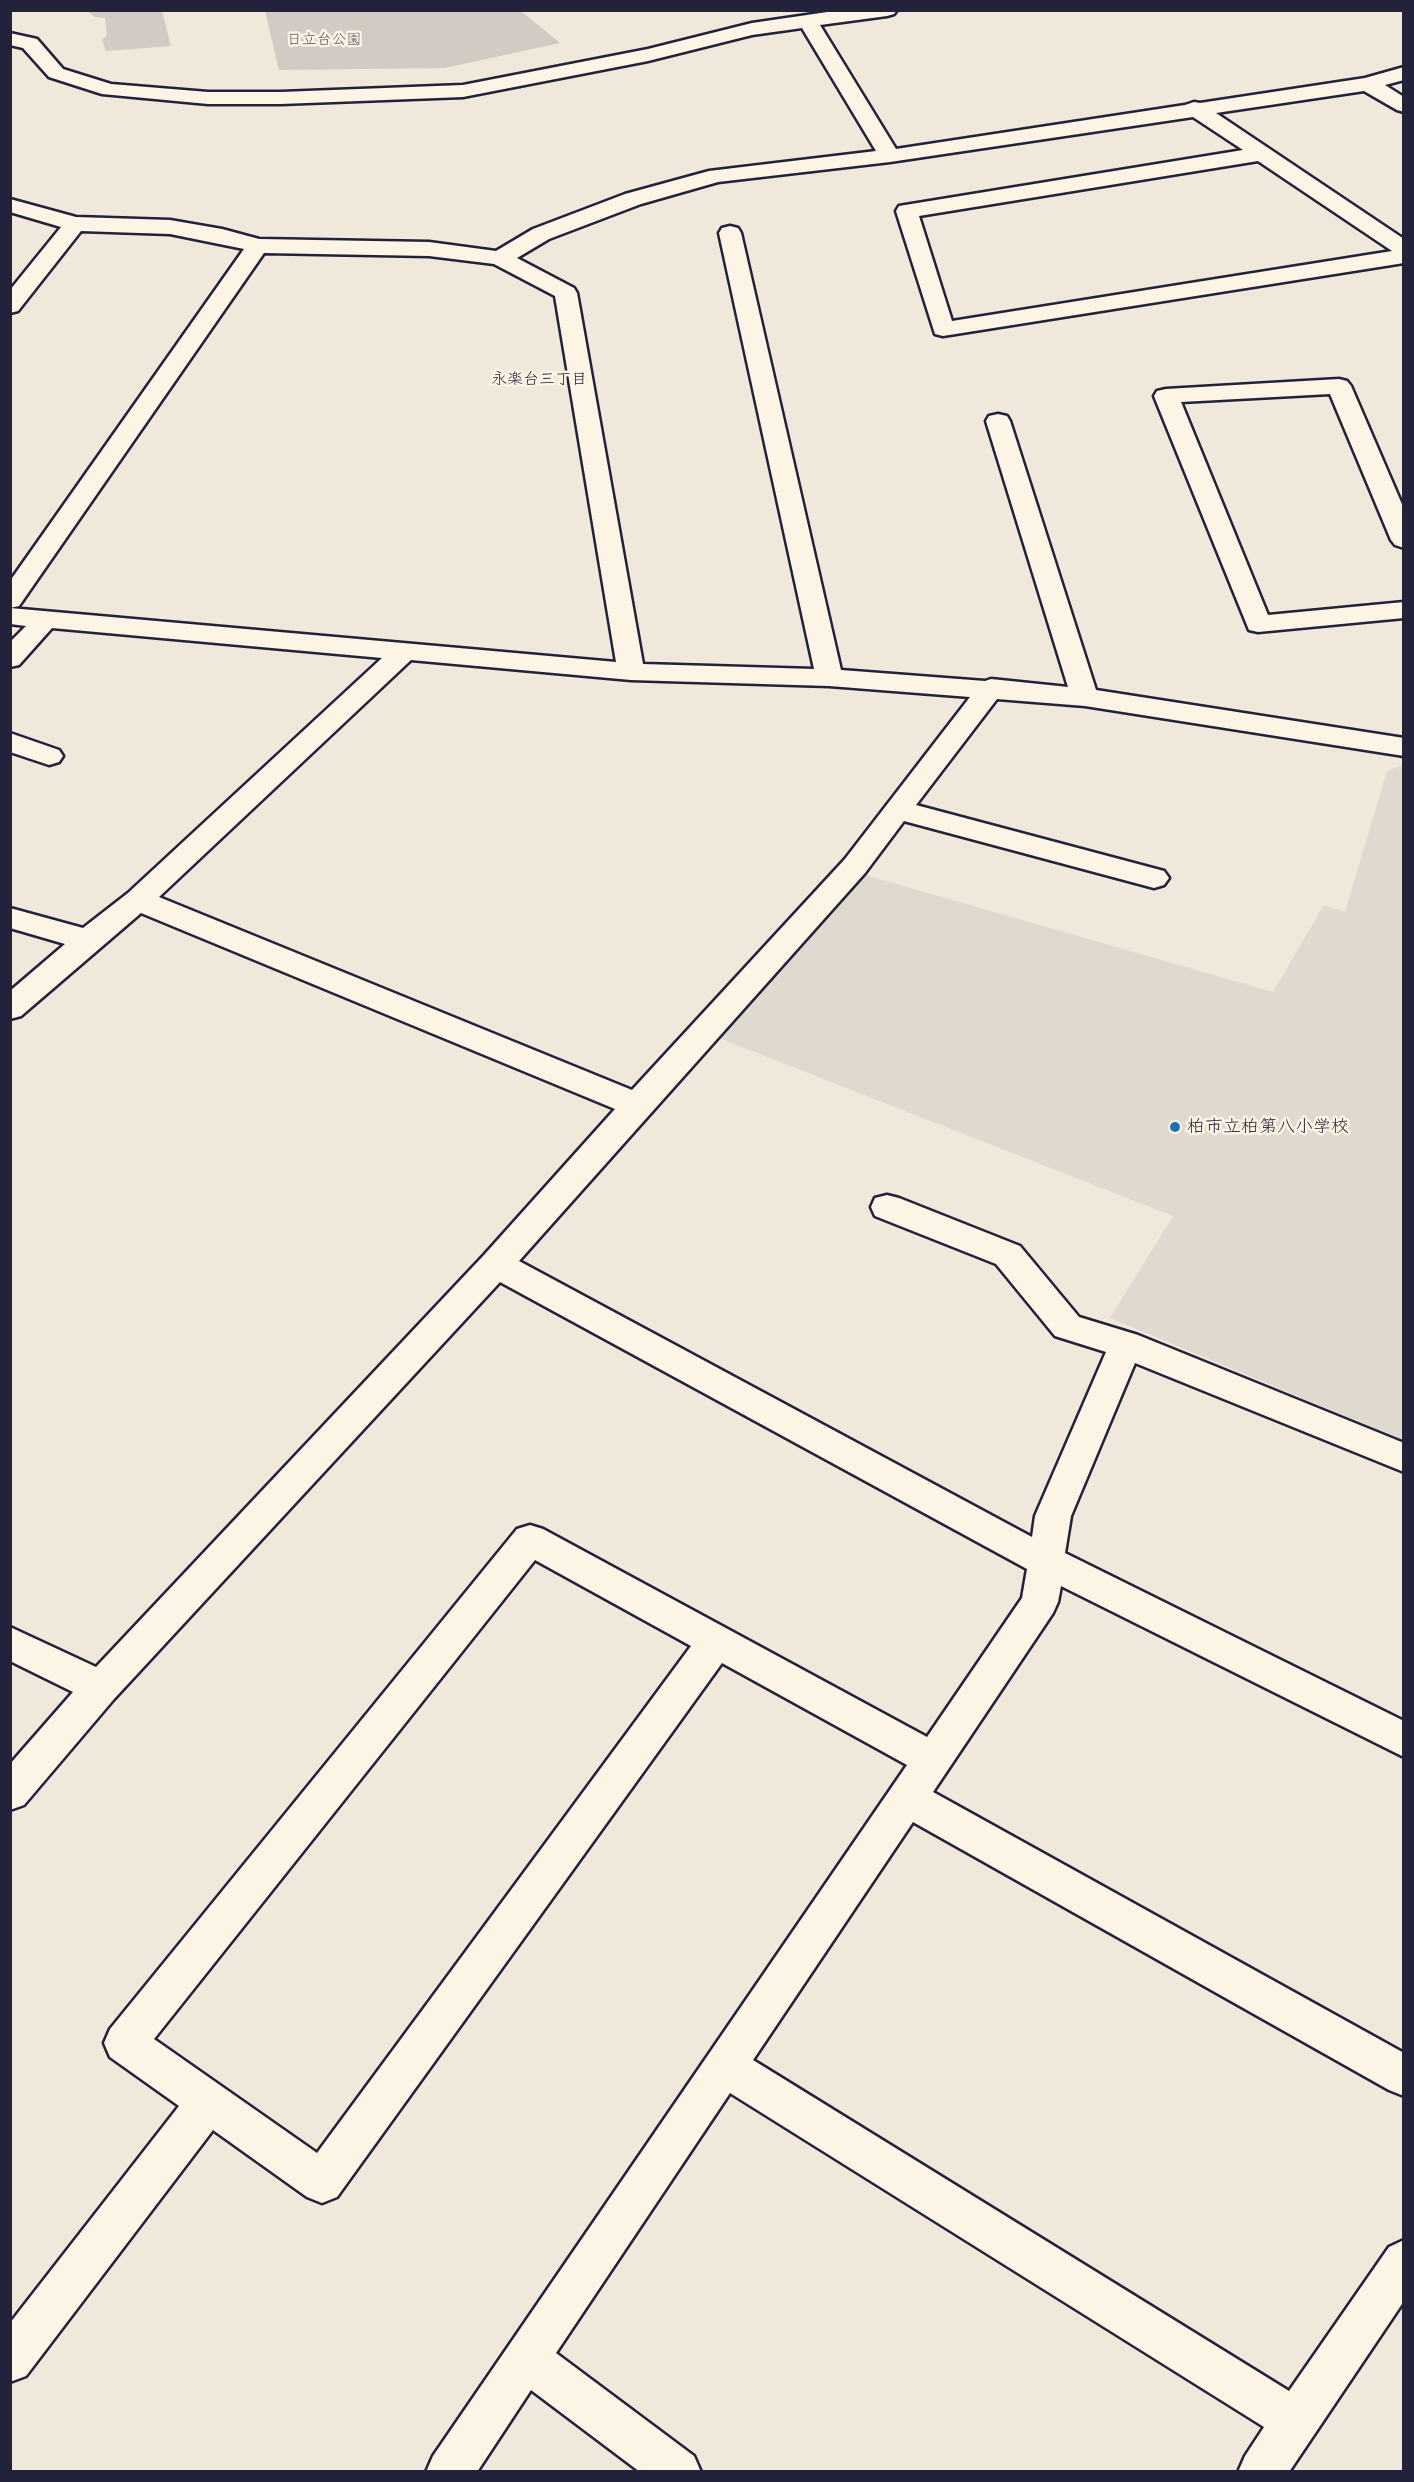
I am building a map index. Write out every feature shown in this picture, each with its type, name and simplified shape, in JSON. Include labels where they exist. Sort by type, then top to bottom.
[{"type":"street","points":[[10,39],[30,44],[56,73],[109,90],[208,98],[281,98],[463,91],[648,55],[752,29],[887,10]]},
{"type":"street","points":[[808,22],[890,156]]},
{"type":"street","points":[[500,258],[541,234],[623,203],[717,176],[890,156],[1194,108],[1368,84],[1404,73]]},
{"type":"street","points":[[1368,84],[1404,106]]},
{"type":"street","points":[[1194,108],[1404,249]]},
{"type":"street","points":[[1260,154],[907,210],[942,329],[1404,256]]},
{"type":"street","points":[[10,205],[75,224],[170,227],[222,236],[258,246],[429,249],[500,258],[566,293],[631,672]]},
{"type":"street","points":[[10,306],[75,224]]},
{"type":"street","points":[[1372,227],[1404,227]]},
{"type":"street","points":[[730,233],[829,678]]},
{"type":"street","points":[[10,600],[258,246]]},
{"type":"street","points":[[1404,540],[1339,386],[1167,396],[1258,624],[1404,610]]},
{"type":"street","points":[[998,421],[1085,697]]},
{"type":"street","points":[[10,616],[631,672],[829,678],[991,688],[1085,697],[1404,747]]},
{"type":"street","points":[[10,659],[46,619]]},
{"type":"street","points":[[10,1008],[138,900],[404,652]]},
{"type":"street","points":[[10,1793],[101,1687],[495,1264],[855,866],[991,688]]},
{"type":"street","points":[[10,742],[49,756]]},
{"type":"street","points":[[898,810],[1154,878]]},
{"type":"street","points":[[138,900],[637,1105]]},
{"type":"street","points":[[10,918],[88,940]]},
{"type":"street","points":[[887,1207],[1008,1255],[1067,1327],[1126,1345],[1404,1458]]},
{"type":"street","points":[[495,1264],[1046,1561],[1404,1740]]},
{"type":"street","points":[[449,2472],[1040,1602],[1053,1516],[1126,1345]]},
{"type":"street","points":[[716,1641],[322,2182],[124,2043],[530,1540],[716,1641],[933,1760]]},
{"type":"street","points":[[10,1643],[101,1687]]},
{"type":"street","points":[[907,1798],[1404,2076]]},
{"type":"street","points":[[724,2066],[1296,2421]]},
{"type":"street","points":[[10,2360],[208,2102]]},
{"type":"street","points":[[1261,2472],[1404,2262]]},
{"type":"street","points":[[526,2358],[678,2472]]},
{"type":"shaded area","name":"柏市立柏第八小学校","points":[[1403,765],[1403,1440],[1110,1318],[1173,1216],[719,1038],[865,875],[1273,992],[1324,905],[1345,912],[1387,771]]},
{"type":"green space","points":[[87,11],[162,11],[171,46],[106,51],[102,40],[107,35],[105,18],[95,17]]},
{"type":"green space","name":"日立台公園","points":[[265,11],[521,11],[560,43],[445,68],[279,70]]},
{"type":"place","name":"柏市立柏第八小学校","points":[[1175,1127]]},
{"type":"district","name":"永楽台三丁目","points":[[539,380]]}]
